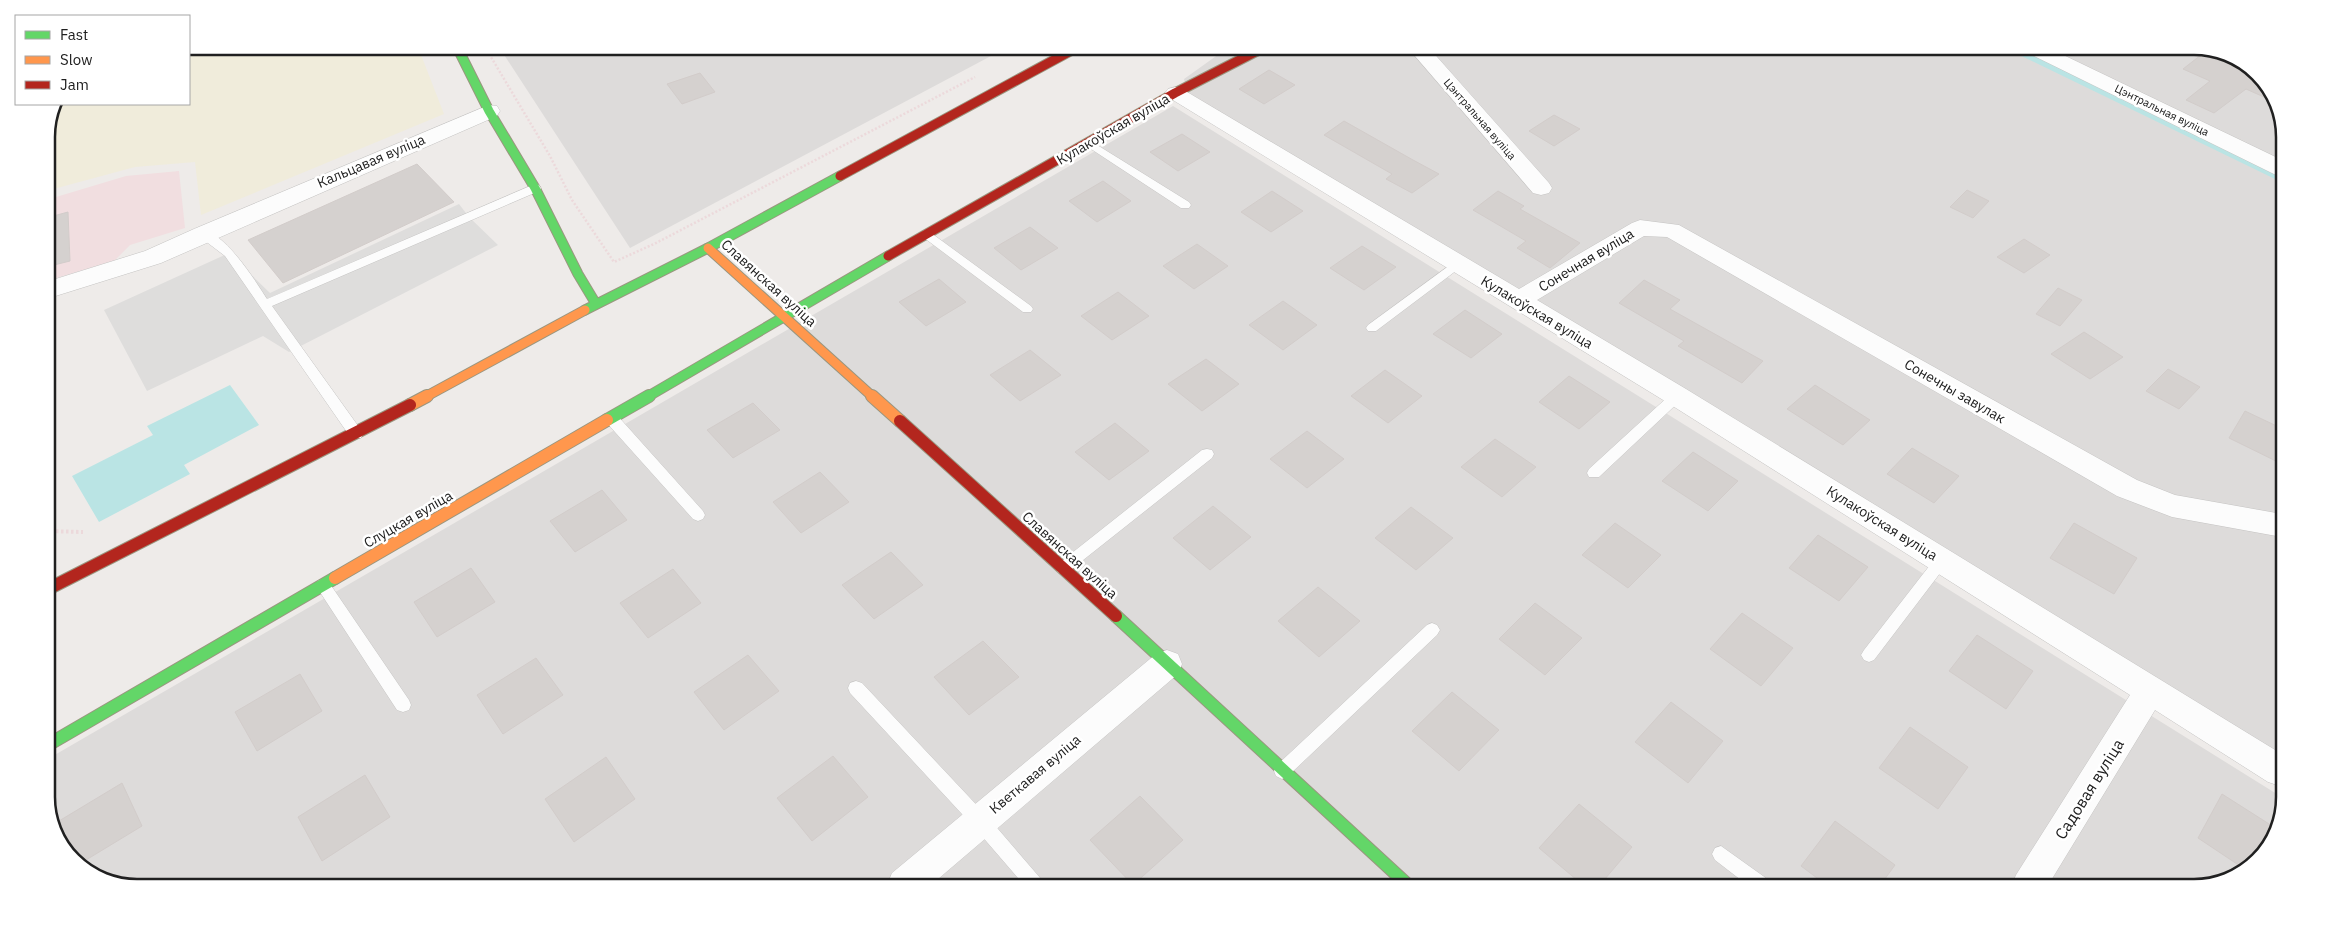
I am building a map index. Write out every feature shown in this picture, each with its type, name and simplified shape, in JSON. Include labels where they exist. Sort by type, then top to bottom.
[{"type":"street","points":[[461,55],[489,111],[536,188],[578,274],[596,304]]},
{"type":"street","points":[[55,585],[356,434],[596,304],[708,248],[1063,55]]},
{"type":"street","points":[[1182,89],[1249,55]]},
{"type":"street","name":"Цэнтральная вуліца","points":[[1424,55],[1541,188]]},
{"type":"street","name":"Цэнтральная вуліца","points":[[2047,55],[2276,166]]},
{"type":"street","name":"Кулакоўская вуліца","points":[[784,317],[1182,89],[1457,264],[1525,296],[1677,396],[2276,769]]},
{"type":"street","name":"Кальцавая вуліца","points":[[55,288],[153,257],[202,234],[489,111]]},
{"type":"street","name":"Сонечная вуліца","points":[[1525,296],[1640,228]]},
{"type":"street","name":"Сонечны завулак","points":[[1640,228],[1671,230],[1699,244],[2127,488],[2172,506],[2276,525]]},
{"type":"street","name":"Славянская вуліца","points":[[708,248],[1062,568],[1401,879]]},
{"type":"street","name":"Слуцкая вуліца","points":[[55,741],[784,317]]},
{"type":"street","name":"Кветкавая вуліца","points":[[911,879],[1167,664]]},
{"type":"street","name":"Садовая вуліца","points":[[2033,879],[2150,691]]},
{"type":"lane","points":[[1088,143],[1185,205]]},
{"type":"lane","points":[[266,304],[536,188]]},
{"type":"lane","points":[[202,234],[229,253],[266,304],[312,375],[356,434]]},
{"type":"lane","points":[[927,234],[1027,309]]},
{"type":"lane","points":[[1372,328],[1457,264]]},
{"type":"lane","points":[[1594,473],[1677,396]]},
{"type":"lane","points":[[611,418],[698,516]]},
{"type":"lane","points":[[1062,568],[1207,454]]},
{"type":"lane","points":[[1869,655],[1942,560]]},
{"type":"lane","points":[[323,585],[403,705]]},
{"type":"lane","points":[[1282,771],[1432,630]]},
{"type":"lane","points":[[856,688],[980,821],[1030,879]]},
{"type":"lane","points":[[1721,854],[1754,879]]},
{"type":"path","points":[[490,55],[550,156],[572,200],[614,262],[656,243],[979,75]]},
{"type":"path","points":[[55,531],[84,532]]},
{"type":"shaded area","points":[[190,55],[421,55],[444,114],[201,215],[195,162],[135,167],[55,189],[55,137],[61,106],[190,105]]},
{"type":"shaded area","points":[[504,55],[993,55],[630,248]]},
{"type":"shaded area","points":[[1218,55],[2194,55],[2220,59],[2235,66],[2252,79],[2268,101],[2276,132],[2276,757],[2150,680],[1954,553],[1187,92],[1184,79]]},
{"type":"shaded area","points":[[1173,106],[2276,794],[2276,797],[2272,823],[2256,851],[2235,868],[2220,875],[2194,879],[137,879],[111,875],[101,871],[79,855],[66,838],[59,823],[55,802],[55,755]]},
{"type":"shaded area","points":[[179,171],[185,228],[130,245],[114,261],[55,278],[55,197],[126,176]]},
{"type":"shaded area","points":[[459,204],[469,217],[498,245],[289,352],[263,336],[147,391],[104,310],[229,253],[270,293]]},
{"type":"water","points":[[230,385],[259,425],[184,465],[190,474],[99,522],[72,476],[153,435],[147,426]]},
{"type":"building","points":[[2200,56],[2220,59],[2244,72],[2259,87],[2266,98],[2246,89],[2214,113],[2186,100],[2210,81],[2183,69]]},
{"type":"building","points":[[1269,70],[1295,85],[1264,104],[1239,89]]},
{"type":"building","points":[[700,73],[715,92],[682,104],[667,84]]},
{"type":"building","points":[[1554,115],[1580,129],[1554,146],[1529,131]]},
{"type":"building","points":[[1344,121],[1439,174],[1412,193],[1386,179],[1392,174],[1324,135]]},
{"type":"building","points":[[1182,134],[1210,152],[1178,171],[1150,152]]},
{"type":"building","points":[[417,164],[454,202],[283,283],[248,240]]},
{"type":"building","points":[[1103,181],[1131,201],[1097,222],[1069,201]]},
{"type":"building","points":[[1967,190],[1989,201],[1973,218],[1950,207]]},
{"type":"building","points":[[1272,191],[1303,211],[1271,232],[1241,212]]},
{"type":"building","points":[[1498,191],[1524,206],[1520,209],[1580,243],[1550,268],[1517,248],[1526,241],[1473,210]]},
{"type":"building","points":[[68,212],[70,261],[55,265],[55,216]]},
{"type":"building","points":[[1030,227],[1058,248],[1021,270],[994,248]]},
{"type":"building","points":[[2024,239],[2050,255],[2024,273],[1997,257]]},
{"type":"building","points":[[1197,244],[1228,266],[1194,289],[1163,266]]},
{"type":"building","points":[[1362,246],[1396,267],[1364,290],[1330,268]]},
{"type":"building","points":[[939,279],[966,302],[926,326],[899,302]]},
{"type":"building","points":[[1644,280],[1680,300],[1670,309],[1763,361],[1742,383],[1678,346],[1684,341],[1619,303]]},
{"type":"building","points":[[2058,288],[2082,300],[2060,326],[2036,314]]},
{"type":"building","points":[[1118,292],[1149,316],[1112,340],[1081,316]]},
{"type":"building","points":[[1283,301],[1317,325],[1283,350],[1249,325]]},
{"type":"building","points":[[1465,310],[1502,334],[1471,358],[1433,334]]},
{"type":"building","points":[[2084,332],[2123,357],[2090,379],[2051,354]]},
{"type":"building","points":[[1030,350],[1061,375],[1020,401],[990,375]]},
{"type":"building","points":[[1206,359],[1239,384],[1202,411],[1168,384]]},
{"type":"building","points":[[2168,369],[2200,387],[2179,409],[2146,391]]},
{"type":"building","points":[[1385,370],[1422,396],[1388,423],[1351,396]]},
{"type":"building","points":[[1569,376],[1610,402],[1579,429],[1539,402]]},
{"type":"building","points":[[1815,385],[1870,420],[1843,445],[1787,409]]},
{"type":"building","points":[[753,403],[780,430],[733,458],[707,430]]},
{"type":"building","points":[[2245,411],[2276,426],[2276,461],[2229,438]]},
{"type":"building","points":[[1115,423],[1149,451],[1109,480],[1075,452]]},
{"type":"building","points":[[1307,431],[1344,459],[1307,488],[1270,459]]},
{"type":"building","points":[[1495,439],[1536,467],[1502,497],[1461,467]]},
{"type":"building","points":[[1912,448],[1959,476],[1934,503],[1887,474]]},
{"type":"building","points":[[1693,452],[1738,481],[1708,511],[1662,481]]},
{"type":"building","points":[[820,472],[849,502],[801,533],[773,502]]},
{"type":"building","points":[[602,490],[627,520],[575,552],[550,521]]},
{"type":"building","points":[[1213,506],[1251,537],[1210,570],[1173,538]]},
{"type":"building","points":[[1411,507],[1453,538],[1416,570],[1375,538]]},
{"type":"building","points":[[1615,523],[1661,555],[1628,588],[1582,555]]},
{"type":"building","points":[[2074,523],[2137,558],[2114,594],[2050,558]]},
{"type":"building","points":[[1818,535],[1868,567],[1839,601],[1789,568]]},
{"type":"building","points":[[891,552],[923,585],[874,619],[842,585]]},
{"type":"building","points":[[471,568],[495,602],[437,637],[414,602]]},
{"type":"building","points":[[673,569],[701,603],[648,638],[620,603]]},
{"type":"building","points":[[1318,587],[1360,621],[1319,657],[1278,621]]},
{"type":"building","points":[[1535,603],[1582,638],[1545,675],[1499,639]]},
{"type":"building","points":[[1742,613],[1793,648],[1761,686],[1710,649]]},
{"type":"building","points":[[1977,635],[2033,671],[2006,709],[1949,671]]},
{"type":"building","points":[[983,641],[1019,677],[969,715],[934,677]]},
{"type":"building","points":[[748,655],[779,691],[724,730],[694,692]]},
{"type":"building","points":[[536,658],[563,695],[503,734],[477,695]]},
{"type":"building","points":[[300,674],[322,711],[257,751],[235,712]]},
{"type":"building","points":[[1452,692],[1499,730],[1459,771],[1412,731]]},
{"type":"building","points":[[1671,702],[1723,741],[1688,783],[1635,742]]},
{"type":"building","points":[[1910,727],[1968,767],[1938,809],[1879,768]]},
{"type":"building","points":[[833,756],[868,797],[812,841],[777,798]]},
{"type":"building","points":[[606,757],[635,799],[574,842],[545,799]]},
{"type":"building","points":[[365,775],[390,817],[322,861],[298,817]]},
{"type":"building","points":[[122,783],[142,826],[86,860],[72,847],[59,821]]},
{"type":"building","points":[[2222,794],[2271,825],[2256,851],[2239,865],[2198,838]]},
{"type":"building","points":[[1140,796],[1183,840],[1140,879],[1127,879],[1090,840]]},
{"type":"building","points":[[1579,804],[1632,847],[1605,879],[1576,879],[1539,848]]},
{"type":"building","points":[[1835,821],[1895,865],[1885,879],[1818,879],[1801,866]]},
{"type":"waterway","points":[[2026,55],[2276,176]]},
{"type":"traffic: fast","points":[[461,55],[489,111],[535,188],[578,274],[596,304]]},
{"type":"traffic: fast","points":[[585,310],[708,248],[840,176]]},
{"type":"traffic: fast","points":[[607,420],[888,256]]},
{"type":"traffic: fast","points":[[55,741],[335,578]]},
{"type":"traffic: fast","points":[[1116,616],[1401,879]]},
{"type":"traffic: slow","points":[[708,248],[900,421]]},
{"type":"traffic: slow","points":[[410,405],[585,310]]},
{"type":"traffic: slow","points":[[335,578],[607,420]]},
{"type":"traffic: jam","points":[[840,176],[1063,55]]},
{"type":"traffic: jam","points":[[888,256],[1175,93],[1249,55]]},
{"type":"traffic: jam","points":[[55,585],[410,405]]},
{"type":"traffic: jam","points":[[900,421],[1116,616]]}]
